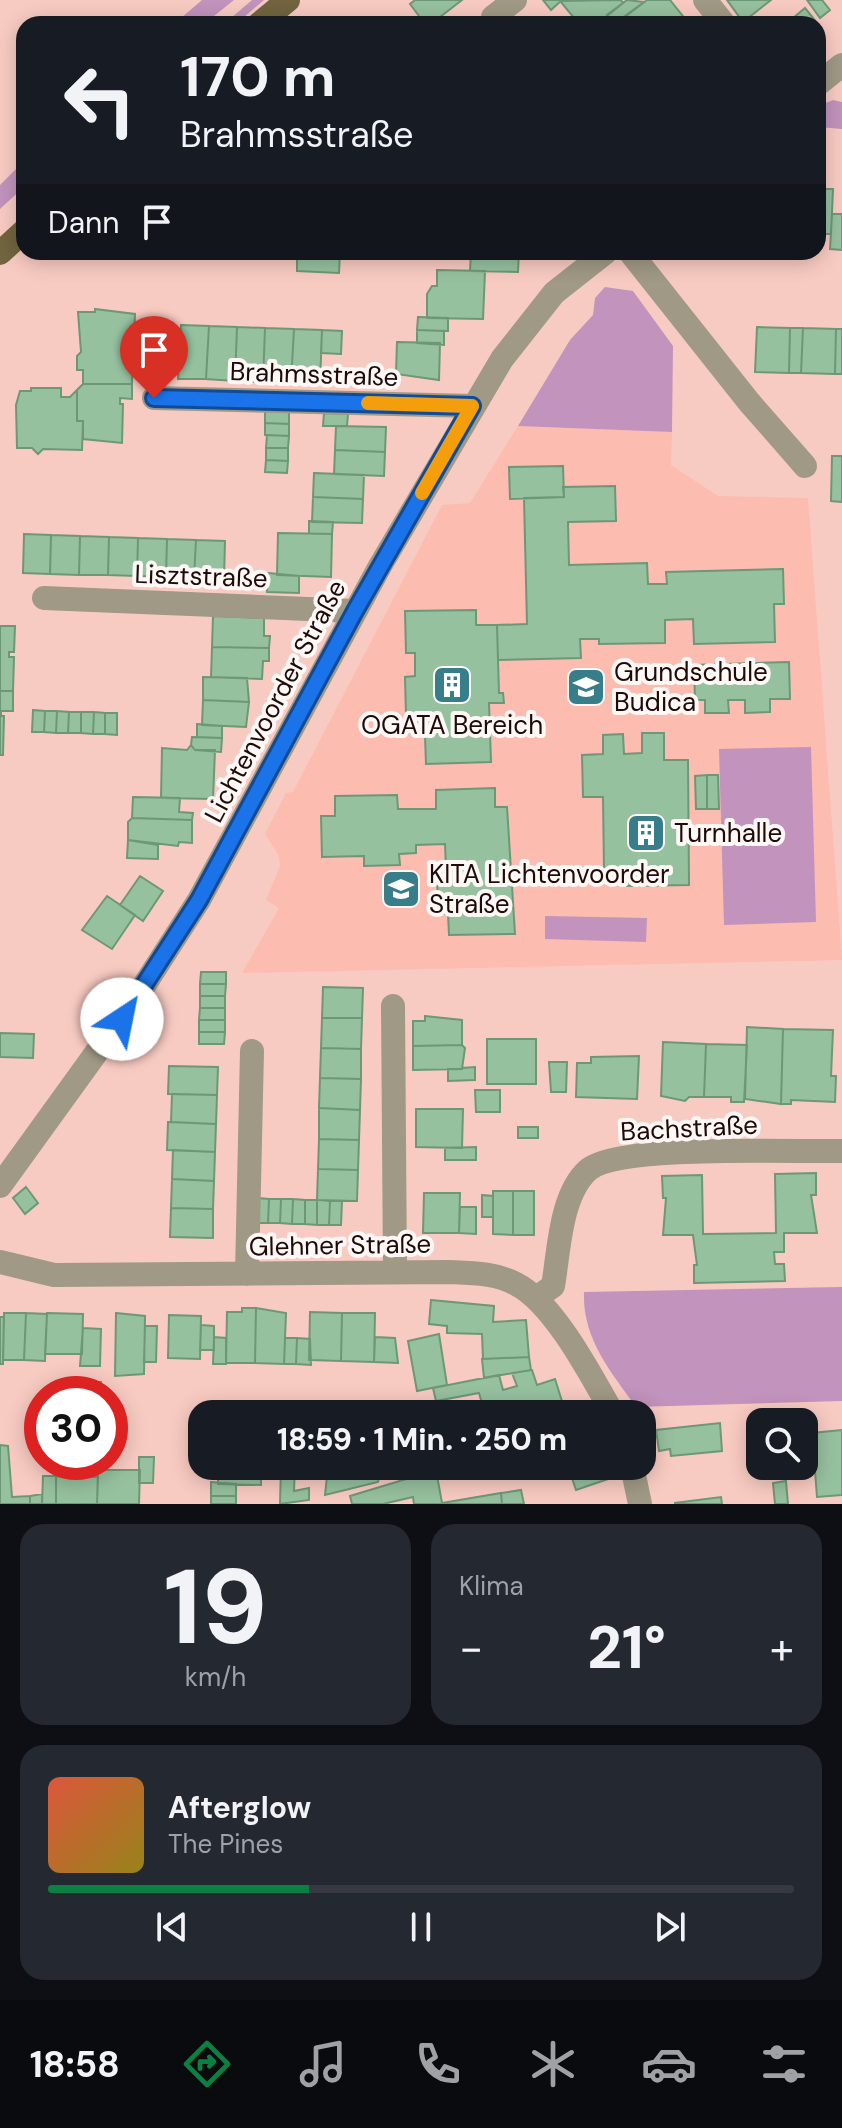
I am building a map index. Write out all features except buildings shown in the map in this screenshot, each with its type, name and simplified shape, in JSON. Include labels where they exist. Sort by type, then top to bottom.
[{"type":"main road","points":[[269,16],[288,0]]},
{"type":"main road","points":[[0,253],[16,238]]},
{"type":"street","points":[[494,16],[515,0]]},
{"type":"street","points":[[705,0],[718,16]]},
{"type":"street","points":[[826,78],[842,65]]},
{"type":"street","name":"Lichtenvoorder Straße","points":[[0,1186],[177,936],[355,611],[472,406],[533,316],[554,293],[596,260]]},
{"type":"street","points":[[636,260],[749,402],[805,466]]},
{"type":"street","name":"Brahmsstraße","points":[[154,398],[472,406]]},
{"type":"street","name":"Lisztstraße","points":[[44,598],[355,611]]},
{"type":"street","points":[[393,1006],[395,1272]]},
{"type":"street","points":[[247,1274],[252,1051]]},
{"type":"street","name":"Bachstraße","points":[[536,1298],[553,1286],[574,1191],[588,1171],[600,1163],[638,1155],[842,1151]]},
{"type":"street","name":"Glehner Straße","points":[[0,1262],[54,1275],[395,1272],[487,1275],[518,1284],[536,1298],[604,1400]]},
{"type":"street","points":[[635,1480],[640,1504]]},
{"type":"shaded area","points":[[202,0],[234,0],[214,16],[183,16]]},
{"type":"shaded area","points":[[252,0],[264,0],[245,16],[233,16]]},
{"type":"shaded area","points":[[833,100],[842,102],[842,129],[826,128],[826,103]]},
{"type":"shaded area","points":[[16,169],[16,194],[0,209],[0,185]]},
{"type":"shaded area","points":[[605,287],[633,291],[673,346],[672,432],[518,426],[570,340],[593,315],[595,298]]},
{"type":"shaded area","name":"Grundschule Budica","points":[[518,426],[672,432],[671,465],[718,496],[808,498],[842,960],[242,973],[279,908],[266,900],[280,866],[279,856],[265,834],[286,793],[293,792],[442,505],[470,503]]},
{"type":"shaded area","points":[[811,747],[816,922],[724,925],[719,749]]},
{"type":"shaded area","points":[[545,916],[647,918],[646,942],[545,939]]},
{"type":"shaded area","points":[[842,1287],[842,1401],[656,1406],[656,1400],[631,1400],[593,1339],[584,1292]]},
{"type":"slow traffic","points":[[368,403],[472,406],[422,493]]},
{"type":"place","name":"OGATA Bereich","points":[[452,685]]},
{"type":"place","name":"Grundschule Budica","points":[[586,687]]},
{"type":"place","name":"Turnhalle","points":[[646,833]]},
{"type":"place","name":"KITA Lichtenvoorder Straße","points":[[401,889]]},
{"type":"route","points":[[122,1019],[199,900],[355,611],[472,406],[154,398]]}]
